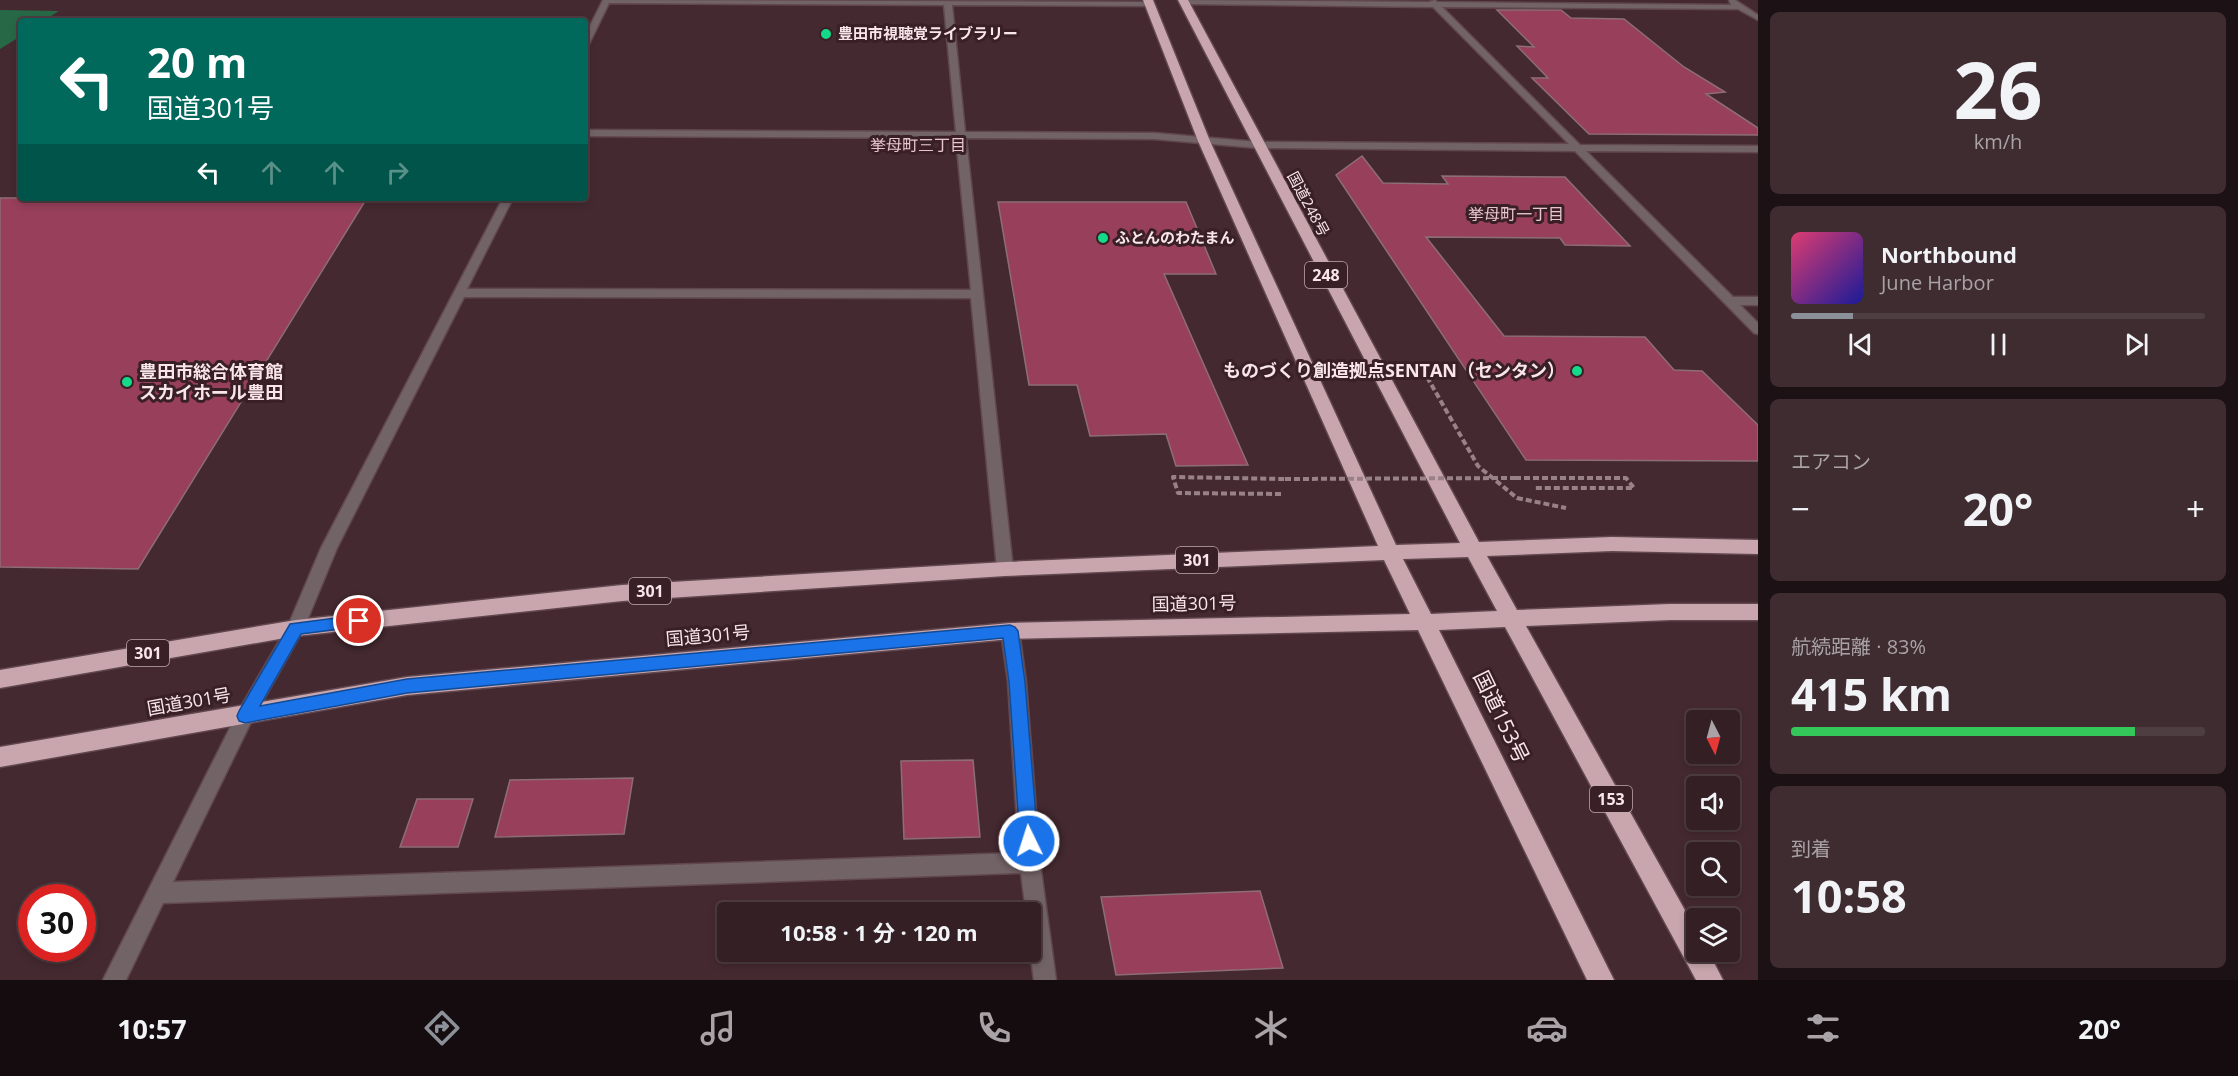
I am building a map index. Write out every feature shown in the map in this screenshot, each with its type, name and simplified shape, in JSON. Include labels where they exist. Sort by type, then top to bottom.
[{"type":"highway","name":"国道248号","points":[[1183,1],[1473,549]]},
{"type":"highway","points":[[1149,2],[1204,141],[1389,552],[1612,544],[1758,547]]},
{"type":"highway","name":"153","points":[[1473,549],[1710,980]]},
{"type":"highway","name":"301","points":[[0,679],[296,628],[622,593],[1005,569],[1389,552]]},
{"type":"highway","name":"国道153号","points":[[1389,552],[1601,980]]},
{"type":"highway","points":[[1511,618],[1670,612],[1758,612]]},
{"type":"highway","name":"国道301号","points":[[0,758],[407,686],[1010,631],[1511,618]]},
{"type":"street","points":[[1728,0],[1758,18]]},
{"type":"street","points":[[588,38],[607,1],[1149,2]]},
{"type":"street","points":[[947,1],[1005,569]]},
{"type":"street","points":[[1183,1],[1740,7]]},
{"type":"street","points":[[1434,3],[1758,330]]},
{"type":"street","points":[[588,133],[1154,136],[1258,145],[1758,148]]},
{"type":"street","points":[[114,980],[245,716],[296,628],[329,548],[506,201]]},
{"type":"street","points":[[461,292],[976,294]]},
{"type":"street","points":[[1729,301],[1758,301]]},
{"type":"street","points":[[1010,631],[1017,682],[1030,863],[1045,980]]},
{"type":"street","points":[[157,893],[1030,863]]},
{"type":"path","points":[[1425,374],[1478,466],[1516,498],[1571,509]]},
{"type":"path","points":[[1281,494],[1178,493],[1173,477],[1626,478],[1634,488],[1535,488]]},
{"type":"green space","points":[[0,10],[59,11],[48,18],[18,18],[18,38],[0,49]]},
{"type":"building","points":[[1497,10],[1561,10],[1571,18],[1624,19],[1684,67],[1725,92],[1706,94],[1758,128],[1758,135],[1589,134],[1532,78],[1548,78],[1517,46],[1534,47]]},
{"type":"building","name":"ものづくり創造拠点SENTAN（センタン）","points":[[1362,156],[1383,183],[1448,184],[1442,176],[1565,177],[1630,246],[1565,245],[1560,238],[1426,237],[1504,336],[1645,337],[1674,370],[1702,371],[1758,425],[1758,461],[1526,460],[1336,175]]},
{"type":"building","name":"豊田市総合体育館 スカイホール豊田","points":[[0,198],[18,198],[18,201],[365,201],[138,569],[0,567]]},
{"type":"building","points":[[998,202],[1186,202],[1216,274],[1164,274],[1248,465],[1176,466],[1166,434],[1090,436],[1077,385],[1029,385]]},
{"type":"building","points":[[973,760],[980,837],[904,839],[901,761]]},
{"type":"building","points":[[633,778],[624,834],[495,837],[510,780]]},
{"type":"building","points":[[417,799],[473,799],[458,847],[400,847]]},
{"type":"building","points":[[1260,891],[1283,968],[1116,975],[1101,897]]},
{"type":"place","name":"豊田市視聴覚ライブラリー","points":[[826,34]]},
{"type":"place","name":"ふとんのわたまん","points":[[1103,238]]},
{"type":"place","name":"ものづくり創造拠点SENTAN（センタン）","points":[[1577,371]]},
{"type":"place","name":"豊田市総合体育館 スカイホール豊田","points":[[127,382]]},
{"type":"district","name":"挙母町三丁目","points":[[918,145]]},
{"type":"district","name":"挙母町一丁目","points":[[1516,214]]},
{"type":"route","points":[[359,621],[296,628],[245,716],[407,686],[1010,631],[1017,682],[1029,841]]}]
